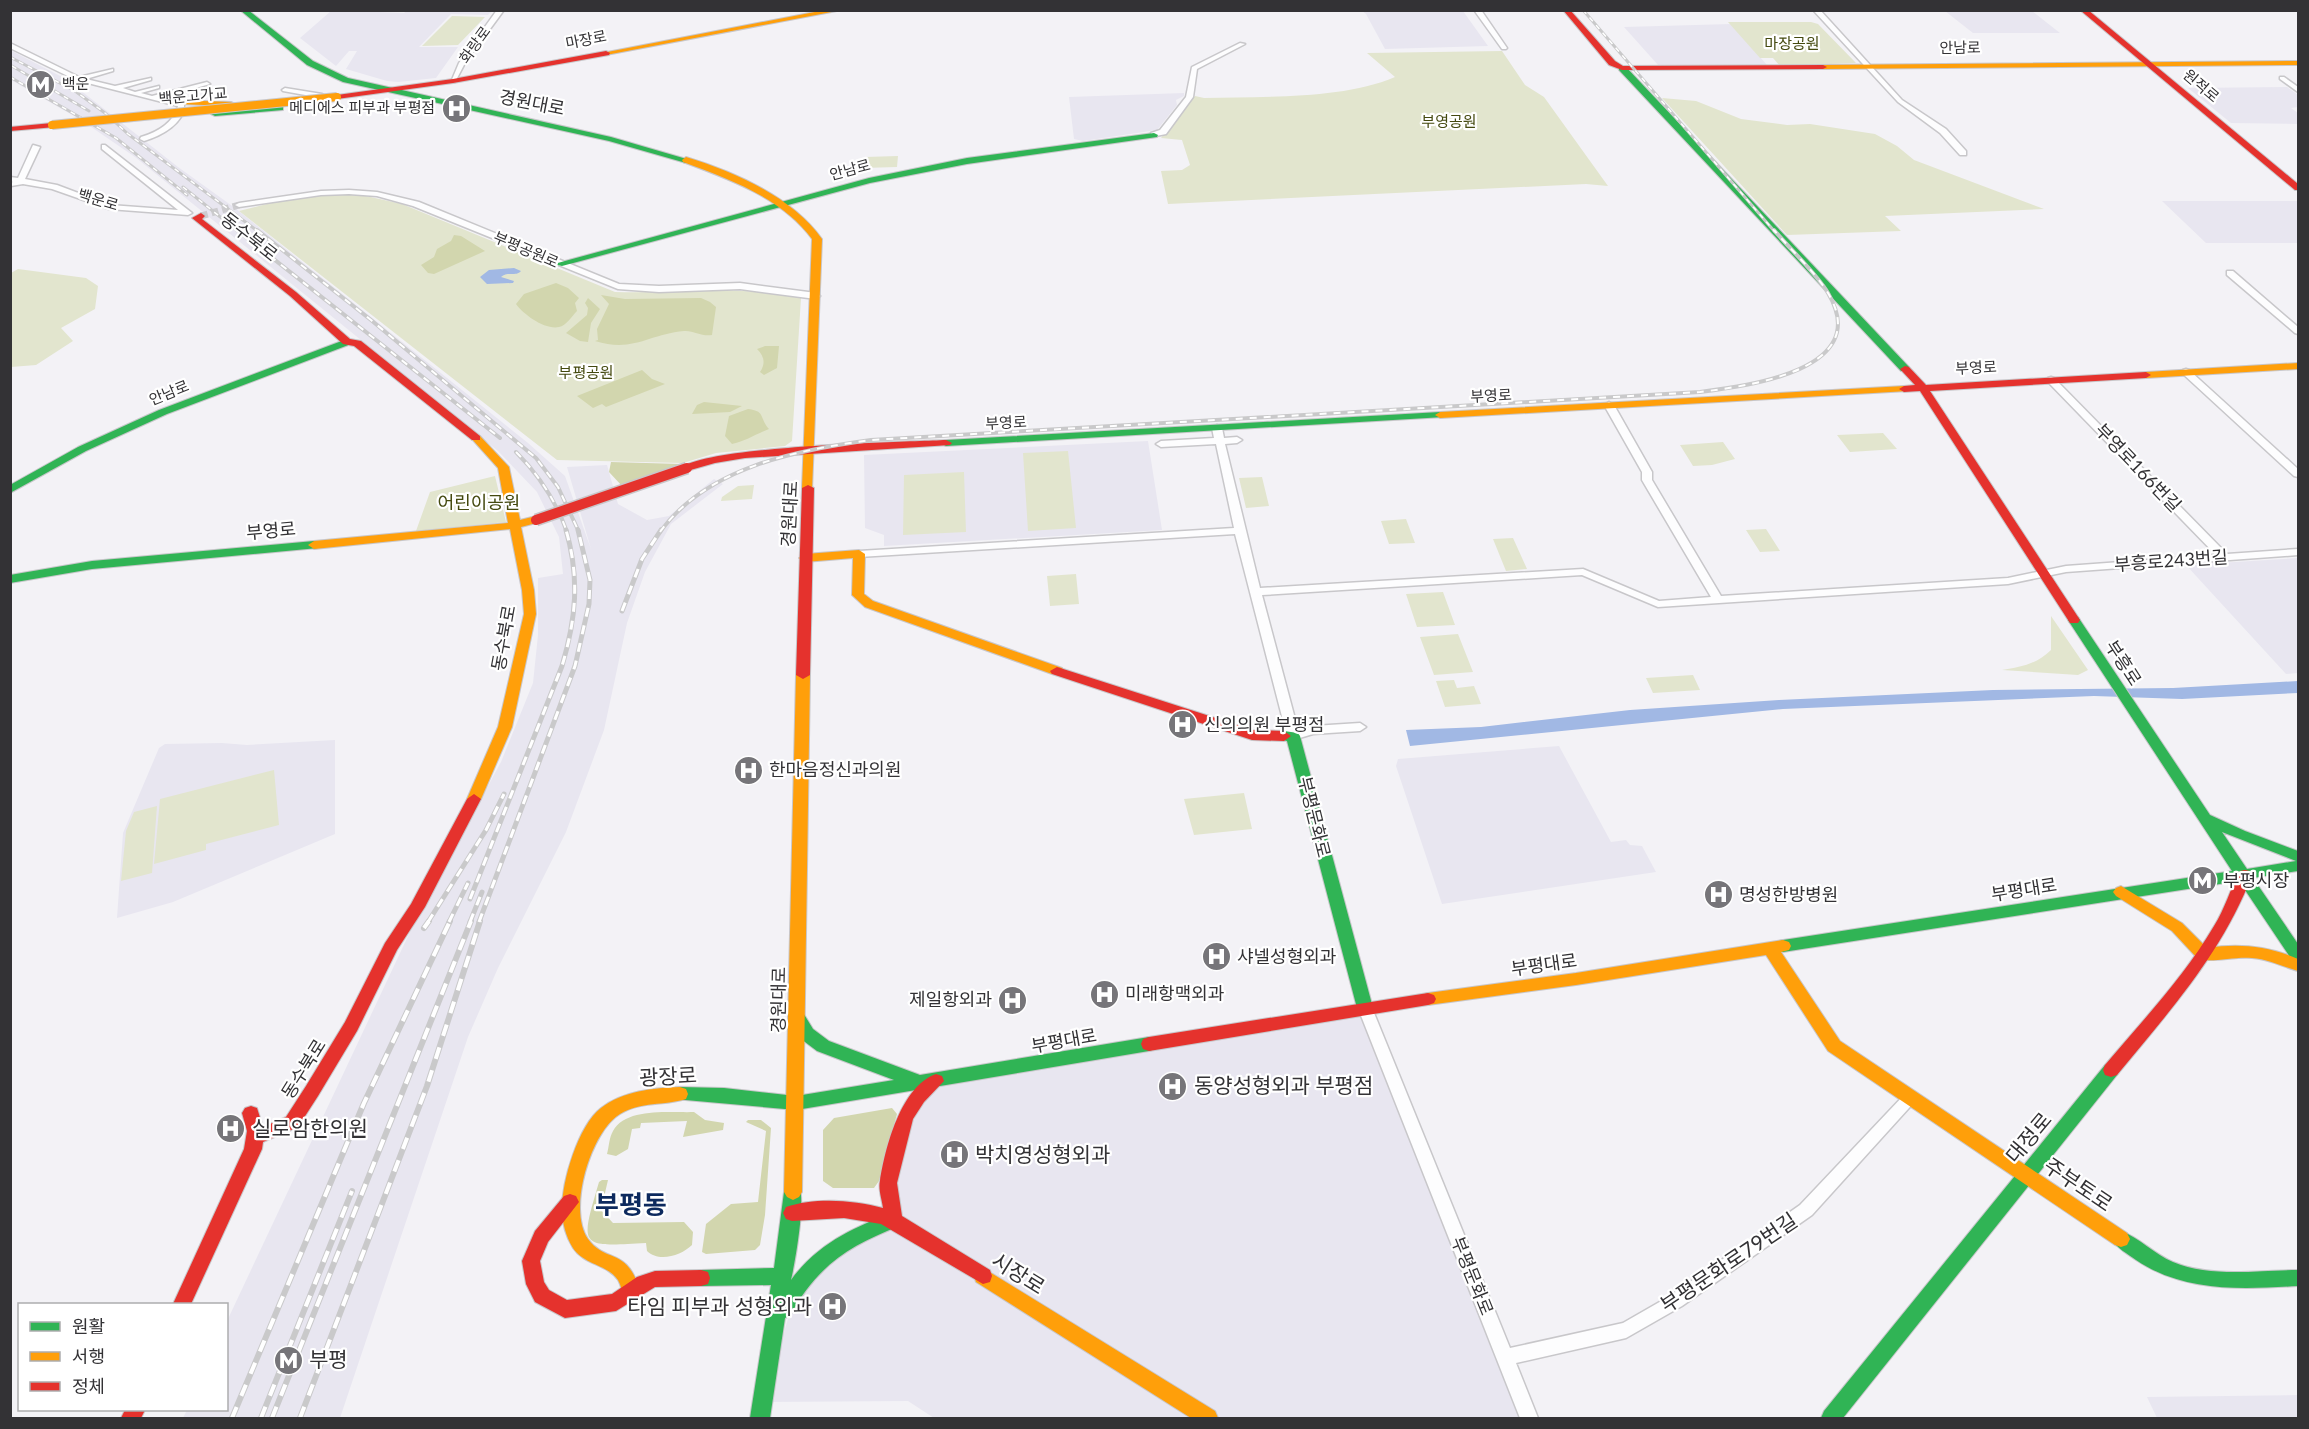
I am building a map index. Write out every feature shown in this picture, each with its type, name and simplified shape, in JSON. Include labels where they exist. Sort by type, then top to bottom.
[{"type":"main road","name":"경원대로","points":[[243,10],[311,63],[336,76],[464,107],[627,141],[698,162],[747,184],[780,205],[809,227],[817,239],[811,451],[805,558],[796,1103],[792,1213],[760,1419]]},
{"type":"main road","name":"마장로","points":[[336,96],[393,91],[453,81],[839,10]]},
{"type":"main road","points":[[1566,10],[1612,63],[1622,68]]},
{"type":"main road","name":"원적로","points":[[2083,10],[2298,188]]},
{"type":"main road","points":[[462,63],[465,69],[470,71],[497,73]]},
{"type":"main road","name":"안남로","points":[[1622,68],[2298,63]]},
{"type":"main road","name":"부흥로","points":[[1622,68],[1922,387],[2108,673],[2298,956]]},
{"type":"main road","points":[[177,117],[328,102],[345,89],[336,76]]},
{"type":"main road","points":[[453,81],[464,107]]},
{"type":"main road","points":[[172,102],[254,103],[336,96],[361,99],[422,97]]},
{"type":"main road","name":"백운고가교","points":[[10,129],[336,96]]},
{"type":"main road","name":"안남로","points":[[560,264],[869,181],[967,161],[1154,135]]},
{"type":"main road","name":"동수북로","points":[[195,216],[293,294],[347,342],[357,343],[476,439],[498,460],[507,478],[510,508],[528,590],[530,614],[505,728],[477,794],[417,907],[391,947],[351,1026],[312,1091],[292,1122],[257,1137]]},
{"type":"main road","name":"안남로","points":[[10,490],[82,449],[163,412],[347,342]]},
{"type":"main road","name":"부영로","points":[[10,579],[92,565],[515,525],[536,520],[687,468],[714,460],[745,455],[1218,434],[1609,405],[2298,366]]},
{"type":"main road","points":[[805,558],[859,554],[857,592],[862,599],[873,606],[1045,667],[1252,735],[1293,736]]},
{"type":"main road","name":"부평문화로","points":[[1293,736],[1365,1008]]},
{"type":"main road","points":[[2205,819],[2240,835],[2298,856]]},
{"type":"main road","name":"부평대로","points":[[796,1103],[1365,1008],[1576,979],[2298,866]]},
{"type":"main road","name":"대정로","points":[[1831,1419],[2204,955],[2236,904],[2245,875]]},
{"type":"main road","points":[[2121,892],[2172,921],[2195,942],[2204,955],[2228,949],[2275,953],[2298,965]]},
{"type":"main road","name":"주부토로","points":[[1770,948],[1834,1046],[2168,1269],[2206,1277],[2298,1278]]},
{"type":"main road","points":[[775,1330],[788,1299],[800,1279],[816,1261],[869,1227],[894,1220],[888,1184],[905,1117],[930,1082],[823,1046],[807,1034],[796,1016]]},
{"type":"main road","name":"광장로","points":[[783,1276],[666,1277],[644,1283],[616,1302],[565,1309],[542,1296],[535,1284],[531,1261],[541,1237],[570,1202],[592,1129],[604,1115],[619,1104],[651,1095],[739,1096],[796,1103]]},
{"type":"main road","points":[[183,1303],[257,1137],[256,1123],[251,1113]]},
{"type":"main road","name":"광장로","points":[[570,1202],[575,1233],[584,1250],[620,1269],[626,1275],[631,1291]]},
{"type":"main road","name":"시장로","points":[[792,1213],[830,1208],[858,1208],[894,1220],[1208,1419]]},
{"type":"street","name":"화랑로","points":[[453,81],[462,63],[501,10]]},
{"type":"street","points":[[1477,10],[1504,48]]},
{"type":"street","points":[[1816,10],[1900,101],[1943,131],[1963,153]]},
{"type":"street","points":[[1154,135],[1163,132],[1189,96],[1194,68],[1242,44]]},
{"type":"street","points":[[10,45],[78,79],[183,106],[177,117],[158,135],[144,139]]},
{"type":"street","points":[[78,79],[111,70]]},
{"type":"street","points":[[2282,78],[2298,90]]},
{"type":"street","points":[[113,89],[149,79]]},
{"type":"street","points":[[154,98],[207,84]]},
{"type":"street","points":[[157,87],[134,93],[130,99],[135,103],[172,102]]},
{"type":"street","points":[[285,90],[336,96]]},
{"type":"street","points":[[10,186],[21,180],[36,147]]},
{"type":"street","name":"동수북로","points":[[105,147],[195,216]]},
{"type":"street","name":"백운로","points":[[10,179],[54,187],[109,207],[195,216]]},
{"type":"street","name":"부평공원로","points":[[239,206],[302,195],[338,192],[386,195],[416,204],[560,264],[625,288],[740,286],[816,296]]},
{"type":"street","points":[[2230,273],[2298,331]]},
{"type":"street","points":[[2186,372],[2298,474]]},
{"type":"street","name":"부영로166번길","points":[[2051,380],[2224,557]]},
{"type":"street","points":[[1609,405],[1647,472],[1647,480],[1718,600]]},
{"type":"street","points":[[1218,434],[1255,592],[1293,736],[1313,730],[1360,727]]},
{"type":"street","points":[[1161,444],[1218,434],[1237,440]]},
{"type":"street","points":[[859,554],[1240,531]]},
{"type":"street","name":"부흥로243번길","points":[[1255,592],[1583,572],[1658,604],[2008,582],[2066,568],[2298,552]]},
{"type":"street","name":"부평문화로","points":[[1365,1008],[1529,1419]]},
{"type":"street","name":"부평문화로79번길","points":[[1505,1357],[1626,1330],[1676,1301],[1806,1210],[1910,1098]]},
{"type":"shaded area","points":[[408,10],[492,11],[488,15],[451,14],[419,47],[458,47],[436,78],[398,82],[346,69],[357,51],[349,51],[336,66],[300,38],[331,11],[404,13]]},
{"type":"shaded area","points":[[1362,11],[1463,11],[1488,46],[1385,49],[1366,14]]},
{"type":"shaded area","points":[[1945,11],[2032,11],[2060,33],[1973,33]]},
{"type":"shaded area","points":[[1731,24],[1767,65],[1658,65],[1624,27]]},
{"type":"shaded area","points":[[10,50],[66,79],[178,167],[235,208],[528,443],[565,476],[591,549],[567,467],[607,465],[618,504],[647,520],[669,516],[714,479],[723,484],[671,524],[645,572],[627,623],[604,730],[566,832],[498,968],[468,1037],[340,1418],[183,1418],[186,1411],[228,1411],[228,1319],[417,917],[501,762],[533,683],[538,635],[538,578],[563,574],[559,537],[537,492],[498,451],[135,157],[81,120],[11,80]]},
{"type":"shaded area","points":[[2287,87],[2298,95],[2298,107],[2291,108],[2298,113],[2298,124],[2231,123],[2188,88]]},
{"type":"shaded area","points":[[1184,93],[1184,96],[1176,100],[1177,105],[1157,130],[1083,141],[1074,139],[1069,97]]},
{"type":"shaded area","points":[[2162,201],[2298,201],[2298,243],[2206,243]]},
{"type":"shaded area","points":[[1148,441],[1162,530],[884,546],[884,535],[865,528],[864,455]]},
{"type":"shaded area","points":[[2298,558],[2298,673],[2286,674],[2186,565]]},
{"type":"shaded area","points":[[335,740],[335,834],[173,902],[117,918],[123,833],[159,748],[165,744],[247,745]]},
{"type":"shaded area","points":[[1559,746],[1611,842],[1626,840],[1630,845],[1642,846],[1656,872],[1442,904],[1396,766],[1398,759]]},
{"type":"shaded area","points":[[1365,1008],[1528,1418],[934,1418],[908,1401],[763,1402],[800,1279],[894,1220],[894,1154],[936,1081]]},
{"type":"shaded area","points":[[2298,1395],[2298,1418],[2157,1418],[2147,1397]]},
{"type":"green space","points":[[452,16],[485,17],[458,45],[422,46]]},
{"type":"green space","name":"마장공원","points":[[1728,22],[1811,22],[1818,24],[1856,63],[1780,66],[1773,58],[1760,58]]},
{"type":"green space","name":"부영공원","points":[[1502,51],[1525,85],[1544,97],[1608,186],[1586,184],[1168,204],[1161,171],[1182,170],[1190,165],[1182,140],[1161,138],[1195,96],[1204,98],[1251,97],[1326,93],[1351,90],[1395,77],[1367,53]]},
{"type":"green space","points":[[1662,98],[1696,101],[1741,119],[1787,125],[1810,124],[1875,134],[1897,146],[1914,160],[2044,209],[1885,216],[1901,231],[1787,235]]},
{"type":"green space","points":[[898,156],[897,167],[863,168],[865,157]]},
{"type":"green space","name":"부평공원","points":[[333,194],[366,196],[402,204],[615,292],[732,290],[801,298],[792,441],[785,446],[716,453],[683,463],[557,460],[239,211],[275,202]]},
{"type":"green space","points":[[454,235],[461,236],[485,251],[434,274],[428,273],[421,265],[434,257],[437,249],[451,241]]},
{"type":"green space","points":[[18,269],[86,278],[98,286],[95,309],[61,328],[73,341],[36,365],[11,367],[11,273]]},
{"type":"green space","points":[[556,283],[568,288],[579,298],[575,303],[577,311],[562,326],[553,327],[541,324],[524,313],[516,304],[524,294]]},
{"type":"green space","points":[[601,295],[625,299],[701,298],[716,307],[712,335],[684,331],[631,344],[608,344],[595,341],[598,340],[597,329],[609,304]]},
{"type":"green space","points":[[588,298],[600,309],[591,323],[588,342],[580,341],[566,333],[587,315],[588,308],[585,303]]},
{"type":"green space","points":[[765,346],[779,346],[777,368],[764,375],[760,372],[763,360],[757,349]]},
{"type":"green space","points":[[642,370],[652,379],[665,384],[606,407],[602,404],[593,408],[577,396]]},
{"type":"green space","points":[[704,402],[742,406],[730,412],[692,414],[697,405]]},
{"type":"green space","points":[[748,409],[760,413],[769,429],[732,444],[725,436],[729,416]]},
{"type":"green space","points":[[1883,433],[1897,449],[1850,452],[1837,435]]},
{"type":"green space","points":[[1723,442],[1735,459],[1712,465],[1693,466],[1680,445]]},
{"type":"green space","points":[[1068,451],[1076,528],[1028,531],[1023,453]]},
{"type":"green space","points":[[611,462],[681,464],[622,486],[609,472]]},
{"type":"green space","points":[[964,472],[966,532],[903,535],[904,475]]},
{"type":"green space","name":"어린이공원","points":[[495,476],[506,522],[416,531],[430,492]]},
{"type":"green space","points":[[1262,477],[1269,506],[1246,508],[1239,478]]},
{"type":"green space","points":[[754,485],[752,499],[721,501],[722,497],[738,486]]},
{"type":"green space","points":[[1406,519],[1415,543],[1389,544],[1381,521]]},
{"type":"green space","points":[[1766,529],[1780,551],[1760,552],[1746,530]]},
{"type":"green space","points":[[1513,538],[1527,569],[1506,571],[1493,539]]},
{"type":"green space","points":[[1076,574],[1079,604],[1050,606],[1047,576]]},
{"type":"green space","points":[[1443,592],[1455,625],[1417,627],[1406,594]]},
{"type":"green space","points":[[2051,616],[2088,670],[2078,675],[2002,670],[2034,662],[2051,650]]},
{"type":"green space","points":[[1458,634],[1473,672],[1434,675],[1420,637]]},
{"type":"green space","points":[[1693,675],[1700,690],[1653,693],[1646,678]]},
{"type":"green space","points":[[1454,680],[1457,688],[1474,686],[1481,704],[1445,707],[1436,681]]},
{"type":"green space","points":[[274,770],[279,825],[206,844],[206,850],[154,864],[160,799]]},
{"type":"green space","points":[[1244,793],[1252,829],[1194,835],[1184,799]]},
{"type":"green space","points":[[157,806],[152,873],[121,881],[126,831],[134,812]]},
{"type":"green space","points":[[892,1108],[897,1114],[879,1181],[874,1188],[833,1188],[823,1181],[823,1130],[834,1118]]},
{"type":"green space","points":[[694,1112],[705,1120],[724,1123],[723,1130],[683,1137],[687,1121],[641,1123],[640,1128],[632,1129],[628,1149],[616,1156],[607,1154],[613,1131],[619,1123],[628,1118],[650,1113]]},
{"type":"green space","points":[[761,1120],[771,1128],[765,1215],[760,1245],[755,1250],[706,1254],[702,1252],[706,1224],[731,1204],[758,1202],[766,1131],[746,1122]]},
{"type":"green space","points":[[608,1180],[601,1210],[613,1223],[684,1222],[693,1232],[692,1245],[677,1254],[658,1257],[647,1251],[646,1243],[596,1243],[590,1238],[589,1220],[599,1182]]},
{"type":"water","points":[[514,268],[521,271],[501,277],[514,281],[513,283],[487,284],[480,277],[489,270]]},
{"type":"water","points":[[2298,681],[2298,693],[2182,699],[2094,696],[1783,709],[1410,746],[1406,730],[1481,727],[1630,710],[1779,700],[1993,690],[2173,688]]},
{"type":"tunnel","points":[[201,216],[239,205]]},
{"type":"railway","points":[[1583,10],[1775,232]]},
{"type":"railway","points":[[10,57],[75,91],[105,113],[128,134],[259,232]]},
{"type":"railway","points":[[12,66],[89,111]]},
{"type":"railway","points":[[10,77],[116,138],[187,195]]},
{"type":"railway","points":[[183,187],[239,232]]},
{"type":"railway","points":[[237,230],[500,438]]},
{"type":"railway","points":[[257,230],[371,320],[536,458],[558,487],[579,532]]},
{"type":"railway","points":[[660,532],[680,510],[702,492],[755,465],[813,449],[871,440],[1700,392],[1747,385],[1774,378],[1799,369],[1820,357],[1834,340],[1838,319],[1823,286],[1774,230]]},
{"type":"railway","points":[[516,452],[546,489],[567,532]]},
{"type":"railway","points":[[470,899],[567,649],[573,615],[575,582],[566,530]]},
{"type":"railway","points":[[479,922],[575,666],[589,604],[590,580],[578,530]]},
{"type":"railway","points":[[622,611],[642,559],[661,530]]},
{"type":"railway","points":[[428,922],[486,830],[504,794]]},
{"type":"railway","points":[[449,922],[468,883]]},
{"type":"railway","points":[[470,922],[482,892]]},
{"type":"railway","points":[[424,928],[429,921]]},
{"type":"railway","points":[[232,1418],[364,1103],[450,921]]},
{"type":"railway","points":[[272,1418],[471,921]]},
{"type":"railway","points":[[300,1418],[427,1086],[480,921]]},
{"type":"railway","points":[[261,1418],[352,1191]]},
{"type":"traffic: fast","points":[[243,10],[310,63],[346,80],[611,139],[686,160]]},
{"type":"traffic: fast","points":[[1622,68],[1905,369]]},
{"type":"traffic: fast","points":[[215,114],[280,108]]},
{"type":"traffic: fast","points":[[559,264],[869,181],[967,161],[1154,135]]},
{"type":"traffic: fast","points":[[10,490],[82,449],[163,412],[347,342]]},
{"type":"traffic: fast","points":[[946,443],[1440,415]]},
{"type":"traffic: fast","points":[[10,579],[92,565],[314,545]]},
{"type":"traffic: fast","points":[[2074,620],[2169,766],[2298,956]]},
{"type":"traffic: fast","points":[[1284,736],[1293,736],[1365,1008]]},
{"type":"traffic: fast","points":[[2206,819],[2240,835],[2298,856]]},
{"type":"traffic: fast","points":[[1783,946],[2298,866]]},
{"type":"traffic: fast","points":[[796,1016],[807,1034],[823,1046],[919,1082]]},
{"type":"traffic: fast","points":[[680,1094],[724,1095],[796,1103],[1149,1044]]},
{"type":"traffic: fast","points":[[1831,1418],[2111,1070]]},
{"type":"traffic: fast","points":[[760,1418],[792,1213],[793,1192]]},
{"type":"traffic: fast","points":[[783,1310],[803,1278],[828,1253],[859,1234],[894,1220]]},
{"type":"traffic: fast","points":[[2121,1239],[2159,1264],[2187,1275],[2235,1280],[2298,1278]]},
{"type":"traffic: fast","points":[[701,1278],[783,1276]]},
{"type":"traffic: slow","points":[[606,53],[839,10]]},
{"type":"traffic: slow","points":[[1823,67],[2298,63]]},
{"type":"traffic: slow","points":[[52,125],[337,97]]},
{"type":"traffic: slow","points":[[177,102],[231,104]]},
{"type":"traffic: slow","points":[[686,160],[739,181],[777,202],[807,226],[817,239],[808,488]]},
{"type":"traffic: slow","points":[[2146,375],[2298,366]]},
{"type":"traffic: slow","points":[[1440,415],[1904,389]]},
{"type":"traffic: slow","points":[[474,799],[505,727],[530,614],[528,590],[503,467],[476,438]]},
{"type":"traffic: slow","points":[[314,545],[505,527],[536,520]]},
{"type":"traffic: slow","points":[[805,558],[859,554],[858,595],[869,604],[1057,671]]},
{"type":"traffic: slow","points":[[793,1192],[803,675]]},
{"type":"traffic: slow","points":[[2121,892],[2177,927],[2204,955],[2241,951],[2264,953],[2298,965]]},
{"type":"traffic: slow","points":[[1428,999],[1576,979],[1783,946]]},
{"type":"traffic: slow","points":[[1770,948],[1834,1046],[2121,1239]]},
{"type":"traffic: slow","points":[[631,1291],[626,1278],[619,1269],[590,1252],[580,1243],[573,1226],[571,1207],[574,1185],[587,1144],[599,1121],[606,1114],[623,1104],[641,1098],[680,1094]]},
{"type":"traffic: slow","points":[[983,1276],[1208,1418]]},
{"type":"traffic: jam","points":[[1566,10],[1612,63],[1622,68],[1823,67]]},
{"type":"traffic: jam","points":[[2083,10],[2298,188]]},
{"type":"traffic: jam","points":[[337,97],[453,81],[606,53]]},
{"type":"traffic: jam","points":[[10,129],[52,125]]},
{"type":"traffic: jam","points":[[201,216],[196,218],[293,294],[347,342],[357,343],[476,438]]},
{"type":"traffic: jam","points":[[1905,369],[1922,387],[2074,620]]},
{"type":"traffic: jam","points":[[1904,389],[2146,375]]},
{"type":"traffic: jam","points":[[687,468],[714,460],[745,455],[946,443]]},
{"type":"traffic: jam","points":[[536,520],[687,468]]},
{"type":"traffic: jam","points":[[803,675],[808,488]]},
{"type":"traffic: jam","points":[[1057,671],[1252,735],[1284,736]]},
{"type":"traffic: jam","points":[[257,1137],[292,1122],[312,1091],[351,1026],[391,947],[417,907],[474,799]]},
{"type":"traffic: jam","points":[[2111,1070],[2168,1002],[2205,953],[2235,902],[2245,875]]},
{"type":"traffic: jam","points":[[1149,1044],[1428,999]]},
{"type":"traffic: jam","points":[[894,1220],[888,1183],[905,1117],[918,1097],[936,1081]]},
{"type":"traffic: jam","points":[[182,1303],[253,1149],[256,1131],[251,1113]]},
{"type":"traffic: jam","points":[[570,1202],[541,1237],[531,1261],[535,1284],[542,1296],[565,1309],[616,1302],[644,1283],[655,1279],[701,1278]]},
{"type":"traffic: jam","points":[[792,1213],[844,1210],[869,1213],[894,1220],[983,1276]]},
{"type":"traffic: jam","points":[[131,1418],[134,1411]]},
{"type":"place","name":"백운","points":[[41,84]]},
{"type":"place","name":"메디에스 피부과 부평점","points":[[456,108]]},
{"type":"place","name":"신의의원 부평점","points":[[1183,725]]},
{"type":"place","name":"한마음정신과의원","points":[[748,770]]},
{"type":"place","name":"부평시장","points":[[2202,881]]},
{"type":"place","name":"명성한방병원","points":[[1718,895]]},
{"type":"place","name":"샤넬성형외과","points":[[1216,957]]},
{"type":"place","name":"미래항맥외과","points":[[1104,994]]},
{"type":"place","name":"제일항외과","points":[[1013,1000]]},
{"type":"place","name":"동양성형외과 부평점","points":[[1173,1086]]},
{"type":"place","name":"실로암한의원","points":[[231,1129]]},
{"type":"place","name":"박치영성형외과","points":[[954,1155]]},
{"type":"place","name":"타임 피부과 성형외과","points":[[833,1307]]},
{"type":"place","name":"부평","points":[[288,1360]]},
{"type":"district","name":"부평동","points":[[631,1205]]}]
